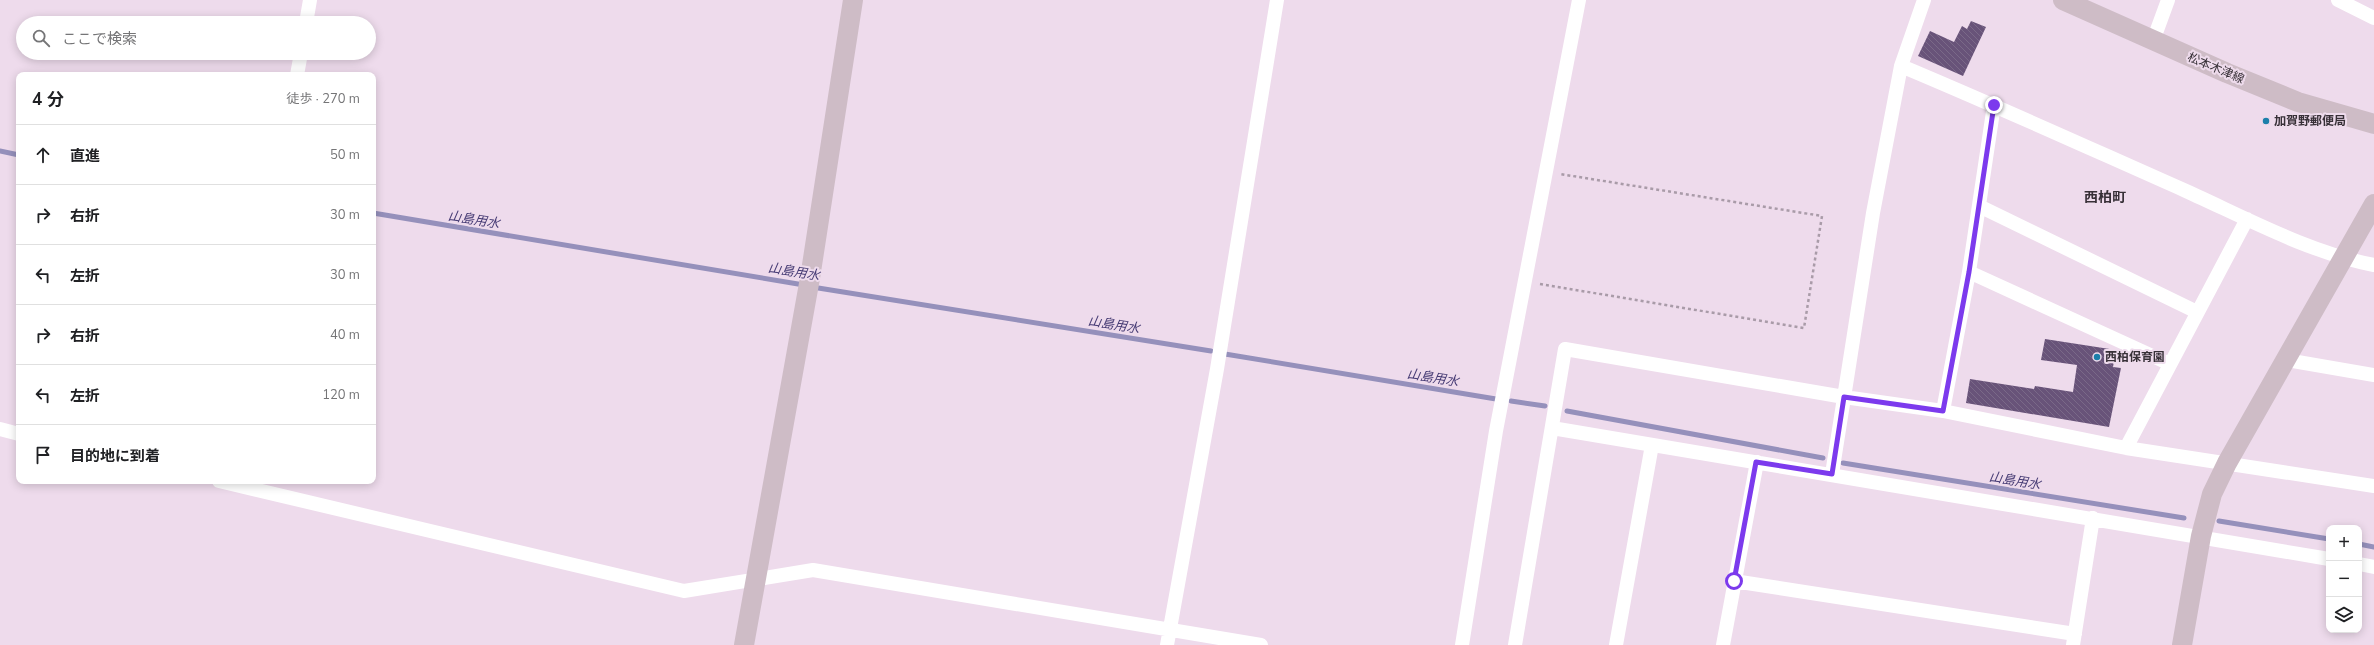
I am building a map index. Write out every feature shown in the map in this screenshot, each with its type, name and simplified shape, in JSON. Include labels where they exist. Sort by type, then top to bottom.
[{"type":"street","points":[[307,16],[310,0]]},
{"type":"street","points":[[744,645],[808,286],[853,0]]},
{"type":"street","points":[[1167,645],[1217,369],[1277,0]]},
{"type":"street","points":[[1462,645],[1496,431],[1579,0]]},
{"type":"street","points":[[1832,474],[1873,213],[1901,66],[1924,0]]},
{"type":"street","name":"松本木津線","points":[[2063,0],[2153,41],[2298,102],[2374,124]]},
{"type":"street","points":[[2153,41],[2168,0]]},
{"type":"street","points":[[2338,0],[2373,15]]},
{"type":"street","points":[[298,72],[300,60]]},
{"type":"street","points":[[1901,66],[1994,105],[2247,219],[2343,259],[2374,264]]},
{"type":"street","points":[[1943,411],[1969,272],[1994,105]]},
{"type":"street","points":[[2182,645],[2201,536],[2212,494],[2227,463],[2374,204]]},
{"type":"street","points":[[1979,206],[2198,312]]},
{"type":"street","points":[[2126,448],[2247,219]]},
{"type":"street","points":[[1969,272],[2170,364]]},
{"type":"street","points":[[1515,645],[1565,350],[1844,397],[1943,411],[2126,448],[2374,486]]},
{"type":"street","points":[[2286,360],[2374,375]]},
{"type":"street","points":[[1552,428],[2201,536],[2326,558]]},
{"type":"street","points":[[0,429],[16,433]]},
{"type":"street","points":[[1616,645],[1652,444]]},
{"type":"street","points":[[1723,645],[1756,462]]},
{"type":"street","points":[[232,484],[684,591],[813,570],[1261,645]]},
{"type":"street","points":[[1734,581],[2074,640],[2093,518]]},
{"type":"street","points":[[2362,565],[2374,567]]},
{"type":"path","points":[[1524,281],[1804,328],[1822,216],[1546,172]]},
{"type":"building","points":[[1971,21],[1986,27],[1963,76],[1918,56],[1930,31],[1954,42],[1962,26],[1967,29]]},
{"type":"building","points":[[2045,339],[2116,350],[2113,367],[2121,368],[2109,427],[1966,403],[1970,379],[2034,389],[2035,386],[2073,392],[2077,365],[2041,360]]},
{"type":"waterway","name":"山島用水","points":[[0,151],[16,154]]},
{"type":"waterway","name":"山島用水","points":[[376,214],[804,285]]},
{"type":"waterway","name":"山島用水","points":[[812,287],[1211,351]]},
{"type":"waterway","name":"山島用水","points":[[1225,354],[1496,399]]},
{"type":"waterway","name":"山島用水","points":[[1511,401],[1545,406]]},
{"type":"waterway","name":"山島用水","points":[[1567,411],[1823,458]]},
{"type":"waterway","name":"山島用水","points":[[1843,463],[2184,518]]},
{"type":"waterway","name":"山島用水","points":[[2219,521],[2326,539]]},
{"type":"waterway","name":"山島用水","points":[[2362,545],[2374,547]]},
{"type":"place","name":"加賀野郵便局","points":[[2266,121]]},
{"type":"place","name":"西柏保育園","points":[[2097,357]]},
{"type":"district","name":"西柏町","points":[[2105,197]]},
{"type":"route","points":[[1734,581],[1756,462],[1832,474],[1844,397],[1943,411],[1969,272],[1994,105]]}]
